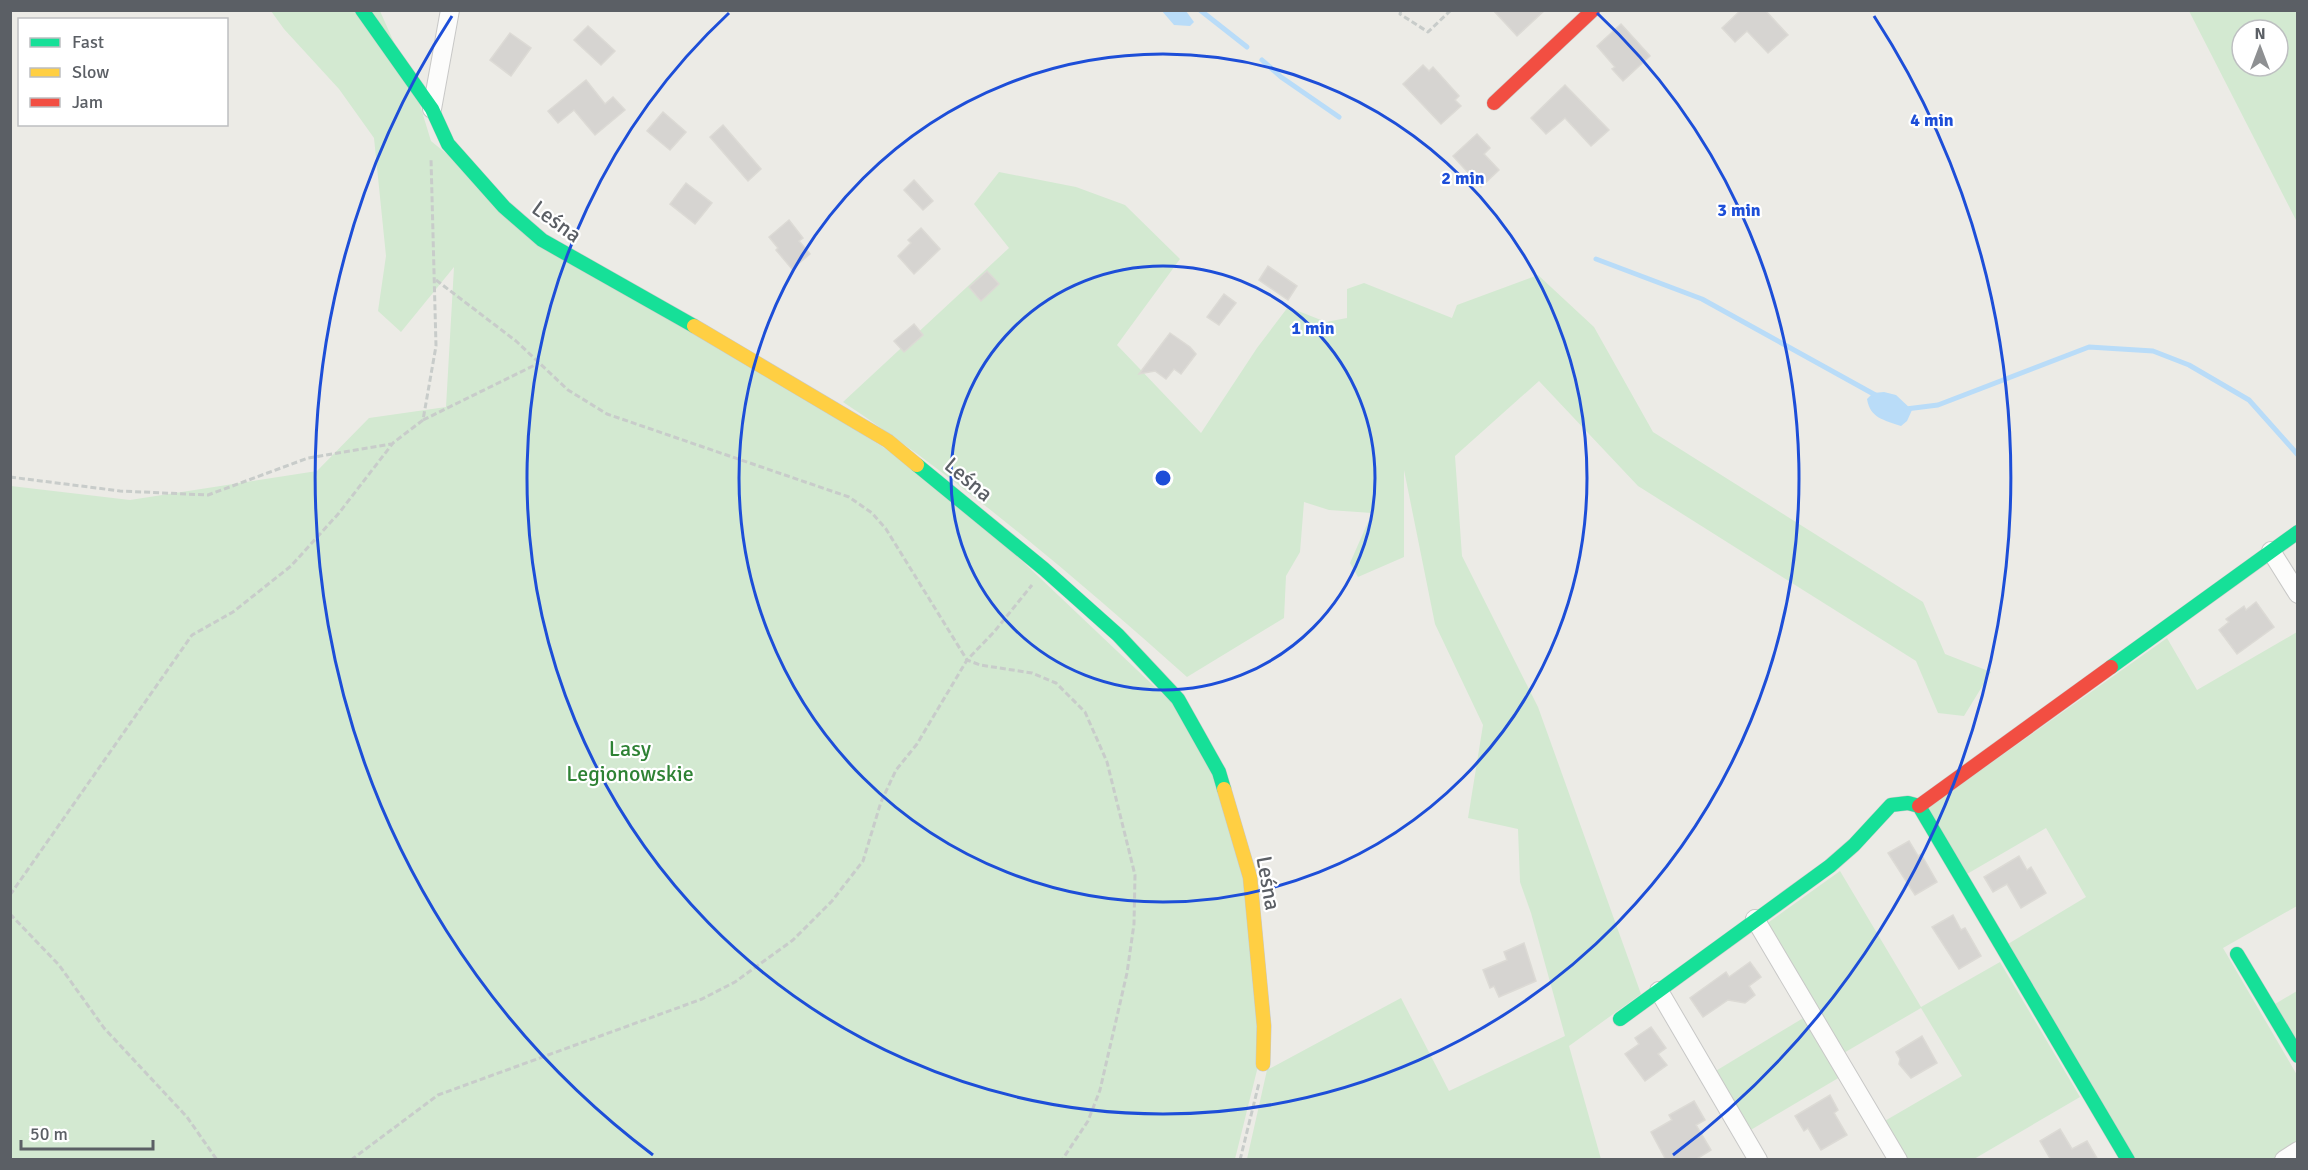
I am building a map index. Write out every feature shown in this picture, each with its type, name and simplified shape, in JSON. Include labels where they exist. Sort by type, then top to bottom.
[{"type":"street","name":"Leśna","points":[[362,10],[432,109],[448,144],[504,207],[542,240],[771,370],[888,441],[1044,569],[1118,635],[1178,699],[1219,772],[1250,877],[1264,1026],[1263,1064]]},
{"type":"street","points":[[432,109],[450,10]]},
{"type":"street","points":[[1494,103],[1593,10]]},
{"type":"street","points":[[1919,806],[2298,531]]},
{"type":"street","points":[[2271,551],[2298,594]]},
{"type":"street","points":[[1620,1019],[1851,848],[1884,810],[1896,804],[1908,802],[1919,806],[2128,1160]]},
{"type":"street","points":[[1755,919],[1898,1160]]},
{"type":"street","points":[[2237,954],[2298,1056]]},
{"type":"street","points":[[1659,991],[1758,1160]]},
{"type":"street","points":[[2284,1160],[2298,1151]]},
{"type":"path","points":[[1401,10],[1400,14],[1428,32],[1451,10]]},
{"type":"path","points":[[423,420],[436,346],[431,156]]},
{"type":"path","points":[[436,280],[516,340],[568,390],[607,414],[849,497],[872,513],[886,529],[966,660],[980,665],[1032,674],[1056,683],[1085,712],[1107,762],[1135,874],[1134,924],[1127,973],[1100,1090],[1088,1121],[1062,1160]]},
{"type":"path","points":[[10,895],[192,634],[233,612],[291,566],[339,513],[393,443],[423,420],[539,363]]},
{"type":"path","points":[[10,477],[120,492],[208,495],[308,458],[393,443]]},
{"type":"path","points":[[351,1160],[438,1095],[702,999],[735,982],[793,940],[832,901],[863,861],[881,802],[896,770],[917,744],[966,660],[1000,625],[1044,569]]},
{"type":"path","points":[[10,914],[59,965],[104,1028],[187,1117],[217,1160]]},
{"type":"path","points":[[1240,1160],[1263,1064]]},
{"type":"green space","name":"Lasy Legionowskie","points":[[271,11],[380,11],[416,92],[431,141],[538,229],[897,456],[1020,559],[1175,706],[1214,771],[1249,887],[1259,1062],[1235,1159],[11,1160],[11,486],[130,500],[317,471],[369,418],[446,407],[454,267],[401,332],[378,311],[386,256],[374,138],[339,89],[284,29]]},
{"type":"green space","points":[[2189,11],[2297,11],[2297,222]]},
{"type":"green space","points":[[999,172],[1076,187],[1125,205],[1180,259],[1117,345],[1201,433],[1257,348],[1288,307],[1326,322],[1347,318],[1347,289],[1364,283],[1452,318],[1457,305],[1538,275],[1594,327],[1653,432],[1923,602],[1945,654],[1991,672],[1964,716],[1938,713],[1916,661],[1638,486],[1539,381],[1455,456],[1462,556],[1538,707],[1641,994],[1569,1046],[1601,1159],[1247,1159],[1267,1070],[1401,998],[1449,1091],[1565,1036],[1531,913],[1520,882],[1518,829],[1468,818],[1483,725],[1435,624],[1404,470],[1404,557],[1358,577],[1350,563],[1372,513],[1329,510],[1304,502],[1300,552],[1286,576],[1284,618],[1187,677],[1104,604],[977,499],[889,433],[843,402],[1009,248],[974,204]]},
{"type":"green space","points":[[2297,632],[2297,906],[2223,948],[2297,1075],[2297,1158],[2135,1159],[2008,944],[2086,897],[2046,828],[1967,874],[1928,808],[2167,638],[2197,690]]},
{"type":"green space","points":[[1840,871],[1921,1007],[2000,962],[2080,1097],[1974,1159],[1904,1159],[1883,1122],[1962,1076],[1921,1008],[1842,1054],[1768,928],[1769,922]]},
{"type":"green space","points":[[2297,991],[2297,1043],[2275,1004]]},
{"type":"green space","points":[[1805,1017],[1840,1077],[1749,1131],[1714,1072]]},
{"type":"water","points":[[1162,11],[1186,11],[1194,22],[1190,26],[1174,25]]},
{"type":"water","points":[[1884,392],[1896,395],[1912,410],[1907,421],[1901,426],[1879,417],[1871,410],[1867,399],[1873,393]]},
{"type":"building","points":[[1493,10],[1545,10],[1517,36]]},
{"type":"building","points":[[1741,10],[1765,10],[1788,35],[1768,53],[1747,31],[1735,42],[1722,28]]},
{"type":"building","points":[[1621,24],[1650,56],[1623,81],[1612,69],[1615,67],[1597,46]]},
{"type":"building","points":[[588,26],[615,51],[601,65],[574,40]]},
{"type":"building","points":[[510,33],[531,48],[511,76],[490,60]]},
{"type":"building","points":[[1423,65],[1429,71],[1433,67],[1459,96],[1455,100],[1461,106],[1441,124],[1403,84]]},
{"type":"building","points":[[586,80],[605,104],[613,97],[625,110],[595,135],[574,110],[558,123],[548,111]]},
{"type":"building","points":[[1565,85],[1609,130],[1591,146],[1565,118],[1546,134],[1531,118]]},
{"type":"building","points":[[663,112],[686,132],[670,150],[647,131]]},
{"type":"building","points":[[723,125],[761,169],[748,181],[710,137]]},
{"type":"building","points":[[1477,134],[1490,148],[1484,154],[1499,170],[1481,187],[1453,156]]},
{"type":"building","points":[[914,180],[933,201],[923,210],[904,190]]},
{"type":"building","points":[[686,183],[712,203],[695,224],[670,204]]},
{"type":"building","points":[[789,220],[803,238],[799,241],[810,254],[792,269],[776,250],[778,248],[769,237]]},
{"type":"building","points":[[921,228],[940,249],[914,274],[898,256],[911,243],[908,240]]},
{"type":"building","points":[[1268,266],[1297,286],[1288,300],[1259,280]]},
{"type":"building","points":[[987,271],[999,284],[981,301],[969,287]]},
{"type":"building","points":[[1224,294],[1236,303],[1219,325],[1207,317]]},
{"type":"building","points":[[914,324],[923,335],[904,352],[894,341]]},
{"type":"building","points":[[1170,333],[1196,354],[1181,374],[1174,369],[1166,379],[1155,371],[1139,374]]},
{"type":"building","points":[[2256,602],[2274,627],[2237,654],[2219,630],[2229,622],[2226,619],[2244,606],[2246,610]]},
{"type":"building","points":[[1909,841],[1918,856],[1921,854],[1937,882],[1915,895],[1888,853]]},
{"type":"building","points":[[2019,856],[2027,870],[2031,867],[2046,893],[2021,908],[2007,884],[1993,892],[1984,877]]},
{"type":"building","points":[[1953,915],[1961,930],[1965,928],[1981,956],[1959,969],[1932,927]]},
{"type":"building","points":[[1524,943],[1536,981],[1499,997],[1494,986],[1490,988],[1483,970],[1507,960],[1504,952]]},
{"type":"building","points":[[1750,962],[1761,977],[1749,986],[1755,995],[1745,1003],[1728,1000],[1703,1017],[1690,998],[1726,972],[1729,977]]},
{"type":"building","points":[[1651,1027],[1666,1048],[1658,1054],[1667,1065],[1645,1081],[1625,1054],[1639,1044],[1635,1038]]},
{"type":"building","points":[[1922,1036],[1937,1063],[1911,1078],[1899,1064],[1900,1059],[1896,1052]]},
{"type":"building","points":[[1830,1095],[1838,1110],[1834,1113],[1847,1135],[1821,1150],[1808,1128],[1804,1131],[1795,1116]]},
{"type":"building","points":[[1694,1101],[1705,1120],[1696,1125],[1711,1150],[1695,1160],[1666,1160],[1651,1132],[1672,1120],[1669,1115]]},
{"type":"building","points":[[2060,1129],[2072,1149],[2087,1141],[2098,1160],[2051,1160],[2040,1141]]},
{"type":"waterway","points":[[1200,10],[1247,47]]},
{"type":"waterway","points":[[1262,60],[1281,77],[1339,117]]},
{"type":"waterway","points":[[1596,259],[1702,299],[1879,397]]},
{"type":"waterway","points":[[1906,409],[1938,405],[2089,347],[2153,351],[2189,365],[2249,400],[2298,455]]},
{"type":"traffic: fast","points":[[362,10],[432,109],[448,144],[504,207],[542,240],[694,326]]},
{"type":"traffic: fast","points":[[917,465],[1044,569],[1118,635],[1178,699],[1219,772],[1224,789]]},
{"type":"traffic: fast","points":[[2111,667],[2298,532]]},
{"type":"traffic: fast","points":[[1620,1019],[1830,866],[1854,845],[1891,805],[1908,803],[1919,806],[2128,1160]]},
{"type":"traffic: fast","points":[[2237,954],[2298,1056]]},
{"type":"traffic: slow","points":[[694,326],[888,441],[917,465]]},
{"type":"traffic: slow","points":[[1224,789],[1250,877],[1264,1026],[1263,1064]]},
{"type":"traffic: jam","points":[[1494,103],[1593,10]]},
{"type":"traffic: jam","points":[[1919,806],[2111,667]]}]
